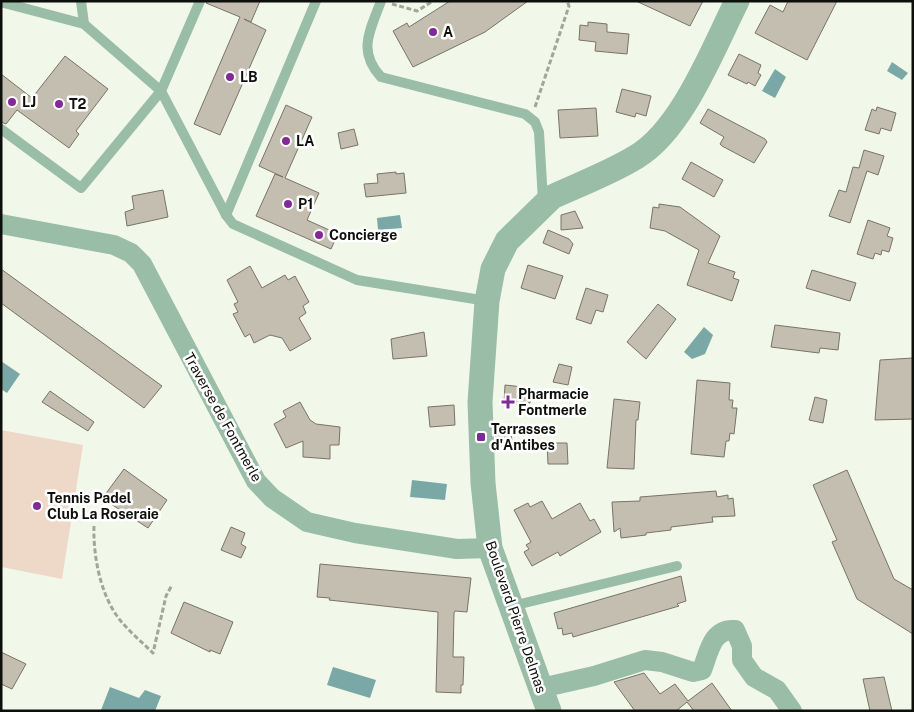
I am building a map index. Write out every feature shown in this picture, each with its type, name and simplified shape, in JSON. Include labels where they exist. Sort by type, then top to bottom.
[{"type":"street","name":"Boulevard Pierre Delmas","points":[[545,699],[490,548],[483,483],[480,402],[486,301],[493,269],[507,241],[543,204],[552,197],[637,157],[667,130],[684,106],[738,1]]},
{"type":"street","name":"Traverse de Fontmerle","points":[[1,224],[114,245],[131,253],[142,264],[256,481],[272,498],[308,522],[355,533],[457,549],[490,548]]},
{"type":"street","points":[[545,699],[594,676],[645,660],[662,662],[693,672],[702,670],[713,640],[719,633],[735,630],[742,646],[742,660],[754,677],[777,690],[792,711]]},
{"type":"lane","points":[[82,1],[84,24]]},
{"type":"lane","points":[[1,128],[81,188],[161,91],[200,1]]},
{"type":"lane","points":[[226,215],[316,1]]},
{"type":"lane","points":[[382,1],[368,38],[366,54],[372,68],[382,77],[525,114],[535,122],[539,132],[543,204]]},
{"type":"lane","points":[[1,2],[84,24],[161,91],[226,215],[234,224],[357,280],[486,301]]},
{"type":"lane","points":[[511,607],[677,566]]},
{"type":"path","points":[[382,1],[417,11],[433,1]]},
{"type":"path","points":[[530,118],[569,6],[567,1]]},
{"type":"path","points":[[94,526],[93,540],[101,580],[117,616],[153,653],[166,596],[172,585]]},
{"type":"shaded area","name":"Tennis Padel Club La Roseraie","points":[[1,430],[83,445],[62,579],[1,567]]},
{"type":"water","points":[[892,62],[908,73],[902,80],[887,71]]},
{"type":"water","points":[[775,69],[786,77],[775,98],[762,91]]},
{"type":"water","points":[[400,215],[402,228],[378,230],[377,218]]},
{"type":"water","points":[[704,327],[713,335],[705,354],[692,359],[684,352]]},
{"type":"water","points":[[1,361],[20,374],[7,393],[1,389]]},
{"type":"water","points":[[412,480],[447,484],[445,500],[410,497]]},
{"type":"water","points":[[333,667],[376,680],[370,698],[327,685]]},
{"type":"water","points":[[110,687],[139,698],[145,690],[161,696],[155,711],[104,711],[101,710]]},
{"type":"building","name":"LB","points":[[207,1],[260,1],[251,22],[244,19],[266,30],[220,135],[194,124],[240,17],[206,3]]},
{"type":"building","name":"A","points":[[450,1],[528,1],[485,32],[413,67],[393,31],[407,23],[409,27]]},
{"type":"building","points":[[636,1],[703,1],[690,26]]},
{"type":"building","points":[[788,1],[837,1],[807,60],[755,33],[770,5],[783,12]]},
{"type":"building","points":[[588,22],[607,24],[607,32],[629,34],[627,54],[595,51],[596,42],[579,40],[580,25],[588,26]]},
{"type":"building","points":[[739,54],[761,65],[758,73],[761,75],[755,86],[728,75]]},
{"type":"building","name":"T2","points":[[65,56],[108,89],[76,131],[79,134],[69,148],[17,110],[6,124],[1,122],[1,74],[32,98]]},
{"type":"building","points":[[622,89],[651,96],[646,116],[636,113],[635,117],[616,112]]},
{"type":"building","points":[[286,105],[312,117],[285,178],[319,193],[307,220],[338,234],[331,249],[256,216],[275,174],[283,177],[259,166]]},
{"type":"building","points":[[877,107],[896,113],[891,131],[881,128],[879,134],[865,130],[872,109],[876,111]]},
{"type":"building","points":[[596,108],[598,136],[560,138],[558,110]]},
{"type":"building","points":[[708,109],[765,139],[767,142],[754,163],[722,146],[720,144],[724,137],[700,123]]},
{"type":"building","points":[[354,129],[358,145],[341,149],[338,133]]},
{"type":"building","points":[[864,150],[884,156],[878,175],[867,171],[850,223],[829,216],[839,190],[846,192],[853,167],[859,168]]},
{"type":"building","points":[[691,162],[723,180],[714,197],[682,179]]},
{"type":"building","points":[[396,172],[396,174],[404,173],[406,193],[366,197],[364,184],[378,183],[377,174]]},
{"type":"building","points":[[163,190],[168,217],[127,226],[125,212],[134,209],[132,196]]},
{"type":"building","points":[[659,204],[680,207],[720,236],[708,263],[735,272],[733,278],[739,280],[732,301],[687,285],[699,250],[665,231],[650,228],[653,207],[659,208]]},
{"type":"building","points":[[575,211],[583,228],[561,230],[561,215]]},
{"type":"building","points":[[868,220],[890,228],[887,236],[893,238],[889,252],[882,250],[881,255],[875,253],[873,259],[857,254]]},
{"type":"building","points":[[548,230],[569,239],[573,244],[569,254],[543,243]]},
{"type":"building","points":[[528,265],[563,276],[555,299],[521,288]]},
{"type":"building","points":[[250,266],[262,288],[285,275],[288,280],[295,276],[309,302],[303,306],[306,313],[299,318],[311,339],[290,351],[282,338],[270,335],[254,343],[250,334],[245,337],[233,314],[238,312],[234,304],[238,302],[227,280]]},
{"type":"building","points":[[1,269],[162,386],[144,408],[1,303]]},
{"type":"building","points":[[812,270],[856,283],[850,301],[806,288]]},
{"type":"building","points":[[586,288],[608,295],[603,312],[596,310],[591,324],[576,319]]},
{"type":"building","points":[[658,304],[676,319],[646,359],[627,342]]},
{"type":"building","points":[[775,325],[840,333],[838,350],[820,348],[819,353],[771,347]]},
{"type":"building","points":[[424,332],[427,356],[393,359],[391,339]]},
{"type":"building","points":[[913,358],[913,419],[875,420],[880,360]]},
{"type":"building","points":[[559,364],[572,367],[568,385],[553,382]]},
{"type":"building","points":[[697,380],[730,383],[729,400],[733,400],[732,408],[737,408],[734,434],[730,433],[729,441],[726,441],[724,457],[691,454]]},
{"type":"building","points":[[505,385],[532,388],[530,403],[522,402],[522,405],[504,403]]},
{"type":"building","points":[[50,391],[94,422],[88,431],[42,402]]},
{"type":"building","points":[[815,397],[827,400],[823,423],[809,420]]},
{"type":"building","points":[[614,399],[640,402],[638,420],[636,420],[634,469],[607,468]]},
{"type":"building","points":[[300,402],[310,420],[316,424],[340,427],[339,445],[330,445],[330,459],[303,457],[303,441],[286,448],[274,424],[286,417],[283,411]]},
{"type":"building","points":[[454,405],[455,425],[430,427],[428,407]]},
{"type":"building","points":[[495,426],[511,426],[512,445],[496,446]]},
{"type":"building","points":[[547,443],[567,443],[568,464],[548,464]]},
{"type":"building","points":[[124,469],[167,500],[148,528],[111,504],[112,502],[104,496]]},
{"type":"building","points":[[847,470],[894,579],[913,590],[913,634],[857,599],[832,542],[837,540],[813,485]]},
{"type":"building","points":[[716,491],[717,497],[728,495],[728,499],[733,498],[735,516],[712,517],[713,522],[671,527],[671,530],[646,533],[646,535],[621,538],[620,528],[614,532],[612,502],[640,501],[640,497]]},
{"type":"building","points":[[542,501],[552,519],[580,503],[590,521],[594,519],[601,532],[560,556],[558,552],[532,566],[524,552],[529,549],[526,545],[531,542],[514,510],[528,503],[530,507]]},
{"type":"building","points":[[231,527],[245,533],[241,544],[246,547],[241,558],[221,550]]},
{"type":"building","points":[[320,564],[471,578],[467,612],[455,611],[454,613],[453,657],[464,657],[461,693],[436,692],[438,612],[329,600],[330,598],[317,597]]},
{"type":"building","points":[[681,576],[686,601],[677,604],[679,606],[573,637],[572,633],[563,635],[562,628],[558,629],[554,613]]},
{"type":"building","points":[[184,602],[233,622],[220,654],[210,650],[210,652],[171,633]]},
{"type":"building","points":[[1,652],[26,664],[12,689],[1,684]]},
{"type":"building","points":[[644,673],[660,694],[675,684],[688,701],[712,683],[732,711],[694,711],[687,702],[676,711],[635,711],[614,682]]},
{"type":"building","points":[[884,677],[892,711],[870,711],[863,679]]},
{"type":"place","name":"A","points":[[433,32]]},
{"type":"place","name":"LB","points":[[230,77]]},
{"type":"place","name":"LJ","points":[[12,102]]},
{"type":"place","name":"T2","points":[[59,104]]},
{"type":"place","name":"LA","points":[[286,141]]},
{"type":"place","name":"P1","points":[[288,204]]},
{"type":"place","name":"Concierge","points":[[319,235]]},
{"type":"place","name":"Pharmacie Fontmerle","points":[[508,402]]},
{"type":"place","name":"Terrasses d'Antibes","points":[[481,437]]},
{"type":"place","name":"Tennis Padel Club La Roseraie","points":[[37,506]]}]
